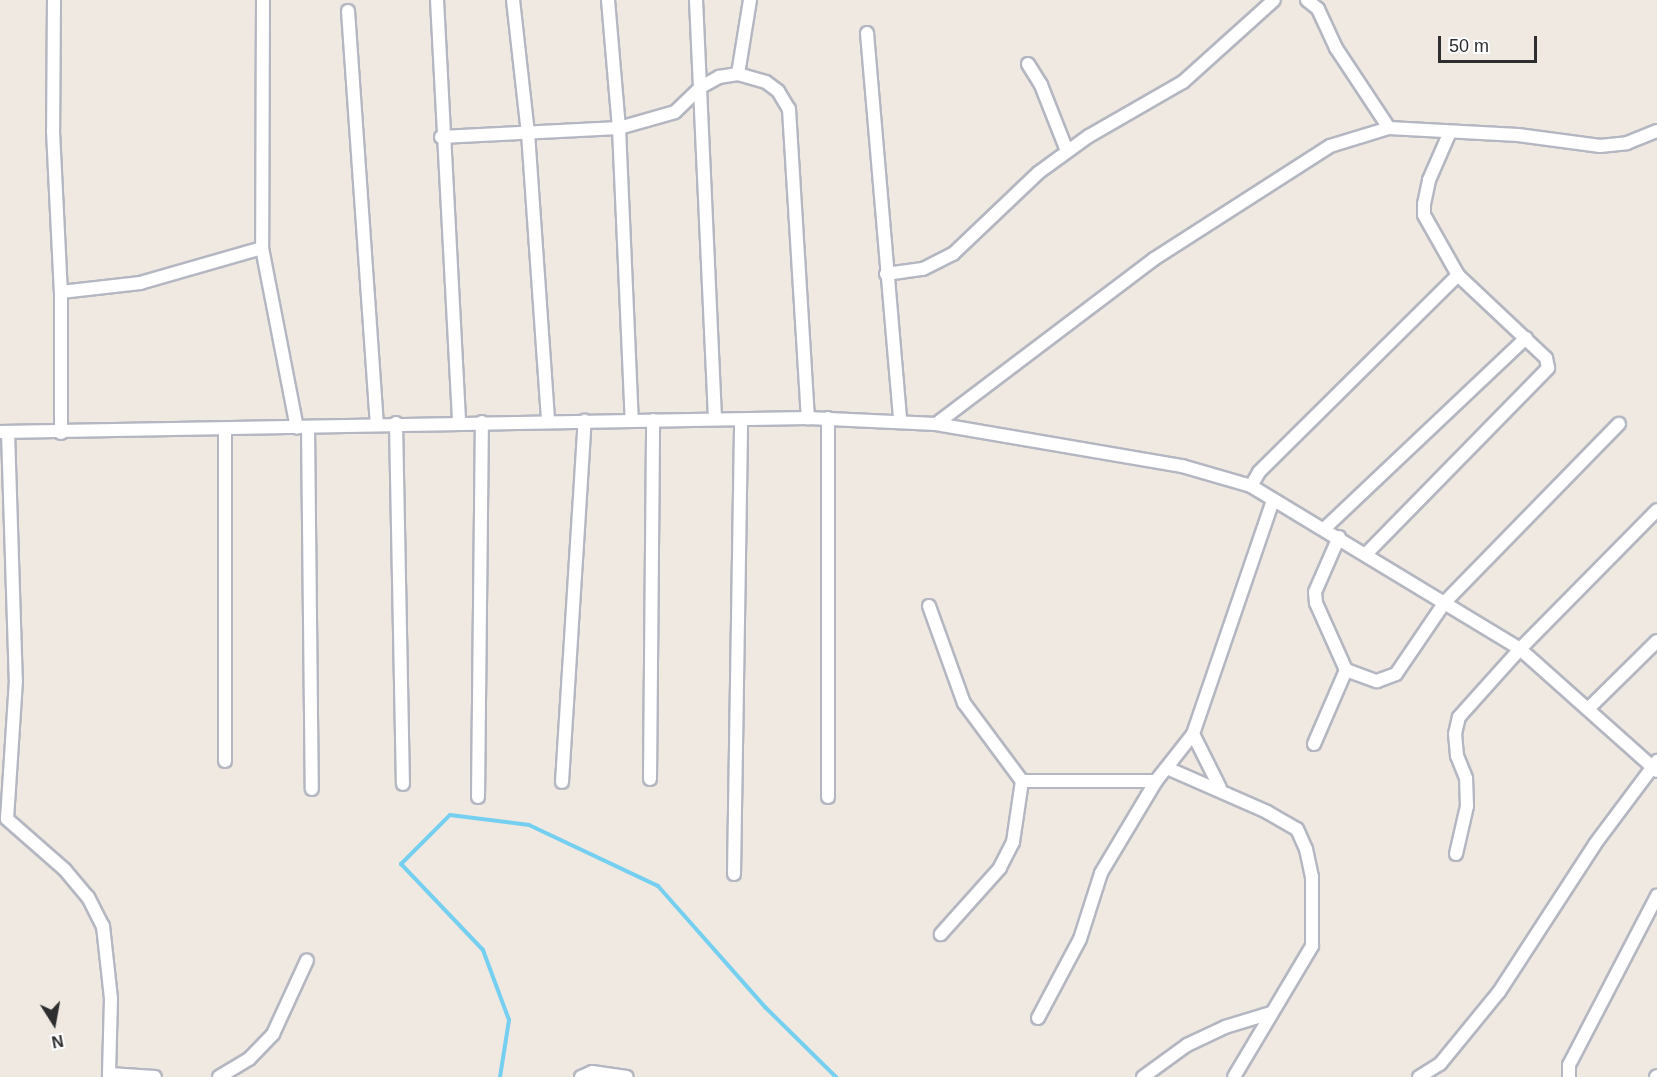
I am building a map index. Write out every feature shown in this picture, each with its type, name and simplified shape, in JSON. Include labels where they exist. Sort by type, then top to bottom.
[{"type":"street","points":[[54,0],[53,131],[61,292],[61,433]]},
{"type":"street","points":[[263,0],[262,248],[303,428],[312,789]]},
{"type":"street","points":[[437,0],[441,137],[459,422]]},
{"type":"street","points":[[513,0],[528,133],[548,420]]},
{"type":"street","points":[[608,0],[619,128],[632,420]]},
{"type":"street","points":[[696,0],[714,418]]},
{"type":"street","points":[[738,74],[750,0]]},
{"type":"street","points":[[886,274],[923,269],[953,254],[968,243],[1000,206],[1067,151],[1183,82],[1274,0]]},
{"type":"street","points":[[1308,0],[1318,9],[1336,48],[1389,128]]},
{"type":"street","points":[[348,11],[377,424]]},
{"type":"street","points":[[867,33],[900,420]]},
{"type":"street","points":[[1028,64],[1041,85],[1067,151]]},
{"type":"street","points":[[441,137],[619,128],[675,112],[701,87],[719,77],[738,74],[766,82],[778,91],[789,110],[808,418]]},
{"type":"street","points":[[936,424],[1154,259],[1330,146],[1389,128],[1600,146],[1627,143],[1657,131]]},
{"type":"street","points":[[1367,553],[1543,377],[1548,368],[1546,358],[1458,275],[1424,214],[1424,204],[1450,132]]},
{"type":"street","points":[[61,292],[140,283],[262,248]]},
{"type":"street","points":[[1251,486],[1259,472],[1458,275]]},
{"type":"street","points":[[1324,529],[1526,338]]},
{"type":"street","points":[[155,1077],[109,1075],[111,998],[103,926],[88,897],[65,870],[7,819],[16,680],[4,432],[225,430],[548,420],[714,418],[900,420],[936,424],[1182,466],[1251,486],[1367,553],[1520,649],[1655,767],[1595,844],[1499,992],[1441,1071],[1419,1077]]},
{"type":"street","points":[[828,418],[828,797]]},
{"type":"street","points":[[650,779],[653,420]]},
{"type":"street","points":[[734,874],[741,420]]},
{"type":"street","points":[[562,782],[585,421]]},
{"type":"street","points":[[478,797],[482,422]]},
{"type":"street","points":[[396,423],[403,784]]},
{"type":"street","points":[[1339,537],[1315,592],[1320,613],[1346,670],[1377,681],[1396,674],[1445,602],[1619,424]]},
{"type":"street","points":[[225,430],[225,761]]},
{"type":"street","points":[[1038,1018],[1080,939],[1101,873],[1156,781],[1193,734],[1273,500]]},
{"type":"street","points":[[1456,854],[1467,806],[1466,778],[1457,756],[1455,734],[1459,717],[1520,649],[1657,510]]},
{"type":"street","points":[[929,606],[968,711],[1015,766],[1022,781],[1013,842],[1000,868],[941,934]]},
{"type":"street","points":[[1588,709],[1657,641]]},
{"type":"street","points":[[1314,744],[1346,670]]},
{"type":"street","points":[[1193,734],[1220,788]]},
{"type":"street","points":[[1167,768],[1220,788],[1297,829],[1306,849],[1312,876],[1312,946],[1233,1077]]},
{"type":"street","points":[[1022,781],[1156,781]]},
{"type":"street","points":[[1569,1077],[1569,1065],[1657,896]]},
{"type":"street","points":[[219,1077],[249,1059],[273,1034],[307,960]]},
{"type":"street","points":[[1143,1077],[1187,1045],[1226,1027],[1271,1013]]},
{"type":"street","points":[[580,1077],[592,1072],[627,1077]]},
{"type":"waterway","points":[[500,1077],[509,1020],[483,950],[401,864],[450,815],[529,825],[658,886],[765,1007],[836,1077]]}]
